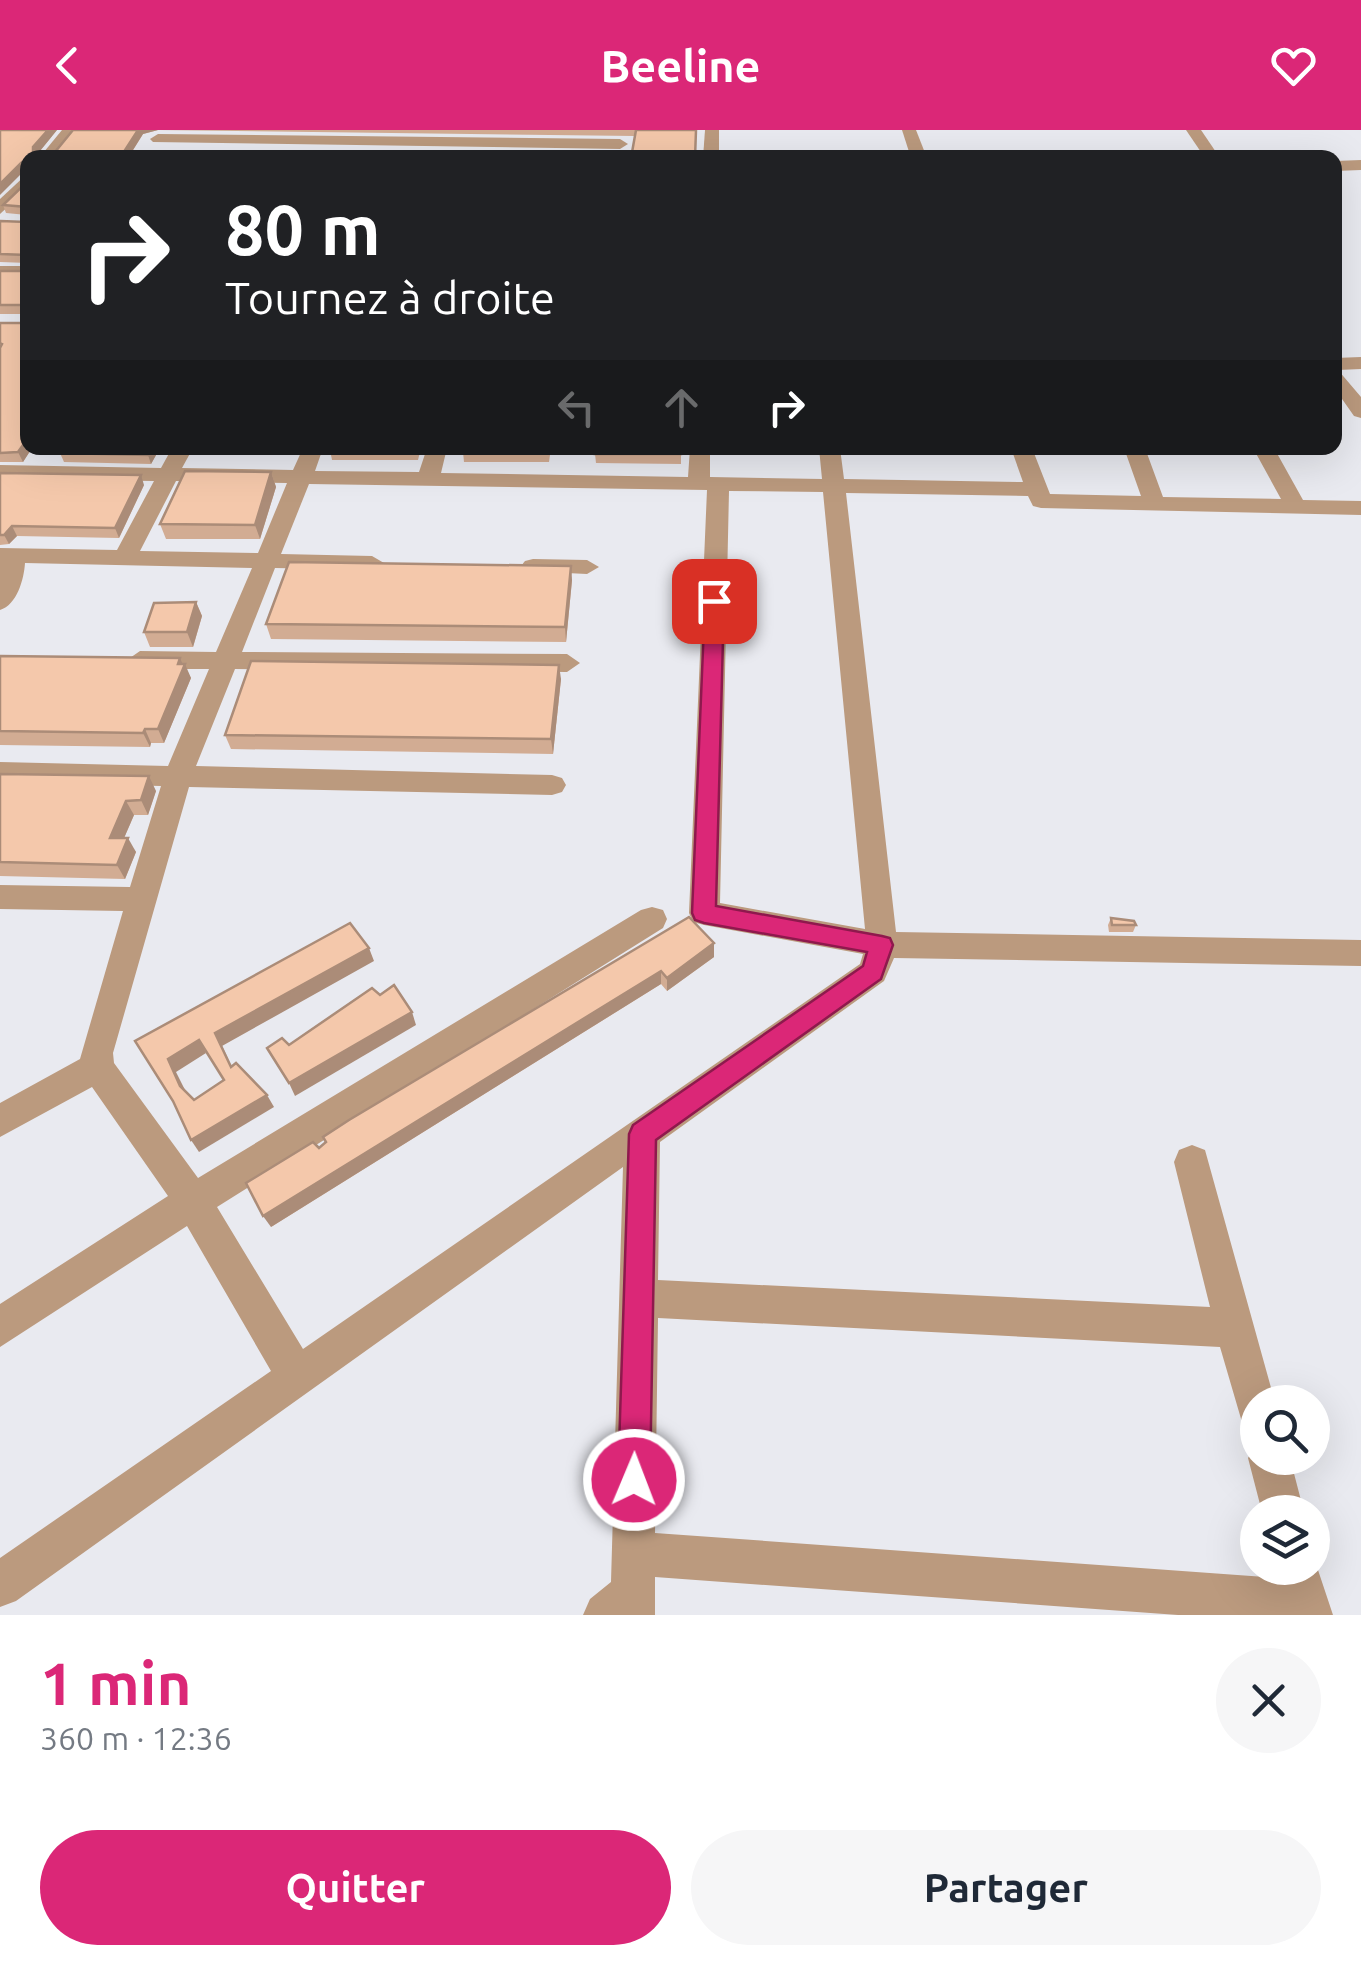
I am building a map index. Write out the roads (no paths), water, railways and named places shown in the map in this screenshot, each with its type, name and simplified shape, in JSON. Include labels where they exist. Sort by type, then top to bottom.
[{"type":"street","points":[[53,150],[70,130]]},
{"type":"street","points":[[161,135],[387,143],[620,144]]},
{"type":"street","points":[[0,209],[20,179]]},
{"type":"street","points":[[1342,389],[1357,421]]},
{"type":"street","points":[[33,472],[44,455]]},
{"type":"street","points":[[125,558],[178,455]]},
{"type":"street","points":[[297,1377],[193,1201],[97,1066],[96,1052],[178,776],[310,455]]},
{"type":"street","points":[[428,479],[436,455]]},
{"type":"street","points":[[702,455],[708,484],[704,913],[882,945],[1355,953],[1361,983]]},
{"type":"street","points":[[0,1586],[873,972],[882,945],[831,455]]},
{"type":"street","points":[[1024,455],[1040,500],[1361,508]]},
{"type":"street","points":[[1137,455],[1154,503]]},
{"type":"street","points":[[1268,455],[1296,506]]},
{"type":"street","points":[[0,472],[1036,490]]},
{"type":"street","points":[[0,602],[12,576],[7,556],[397,564]]},
{"type":"street","points":[[511,566],[587,568]]},
{"type":"street","points":[[112,659],[567,663]]},
{"type":"street","points":[[0,772],[552,785]]},
{"type":"street","points":[[0,897],[142,899]]},
{"type":"street","points":[[0,1327],[193,1201],[652,919]]},
{"type":"street","points":[[0,1121],[97,1066]]},
{"type":"street","points":[[642,1134],[626,1594],[1304,1595]]},
{"type":"street","points":[[1192,1162],[1250,1385]]},
{"type":"street","points":[[638,1298],[1235,1328]]}]
